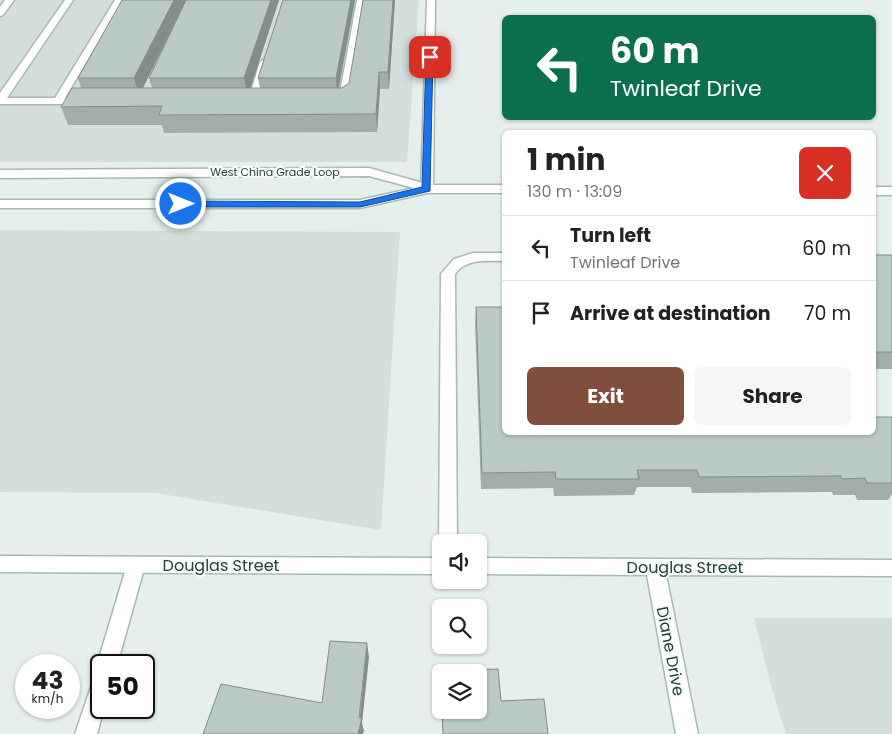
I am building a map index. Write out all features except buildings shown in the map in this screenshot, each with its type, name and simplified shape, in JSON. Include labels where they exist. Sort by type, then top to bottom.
[{"type":"street","points":[[0,13],[10,0]]},
{"type":"street","points":[[0,100],[69,0]]},
{"type":"street","points":[[58,100],[119,0]]},
{"type":"street","points":[[326,101],[344,101],[361,0]]},
{"type":"street","points":[[427,189],[430,0]]},
{"type":"street","points":[[253,101],[267,55]]},
{"type":"street","points":[[0,100],[96,101]]},
{"type":"street","name":"West China Grade Loop","points":[[0,174],[369,172],[427,189]]},
{"type":"street","name":"West China Grade Loop","points":[[0,204],[360,204],[427,189],[502,189]]},
{"type":"street","points":[[876,191],[892,191]]},
{"type":"street","points":[[448,534],[448,274],[451,268],[458,262],[477,257],[502,257]]},
{"type":"street","name":"Douglas Street","points":[[0,564],[432,566]]},
{"type":"street","points":[[110,654],[136,565]]},
{"type":"street","name":"Douglas Street","points":[[487,566],[892,568]]},
{"type":"street","name":"Diane Drive","points":[[655,567],[687,734]]},
{"type":"street","points":[[86,734],[91,719]]},
{"type":"shaded area","points":[[0,0],[419,0],[407,162],[0,162]]},
{"type":"shaded area","points":[[0,230],[400,232],[381,530],[156,493],[0,492]]},
{"type":"shaded area","points":[[754,618],[892,618],[892,734],[786,734],[771,686]]},
{"type":"route","points":[[181,204],[360,204],[427,189],[430,57]]}]
